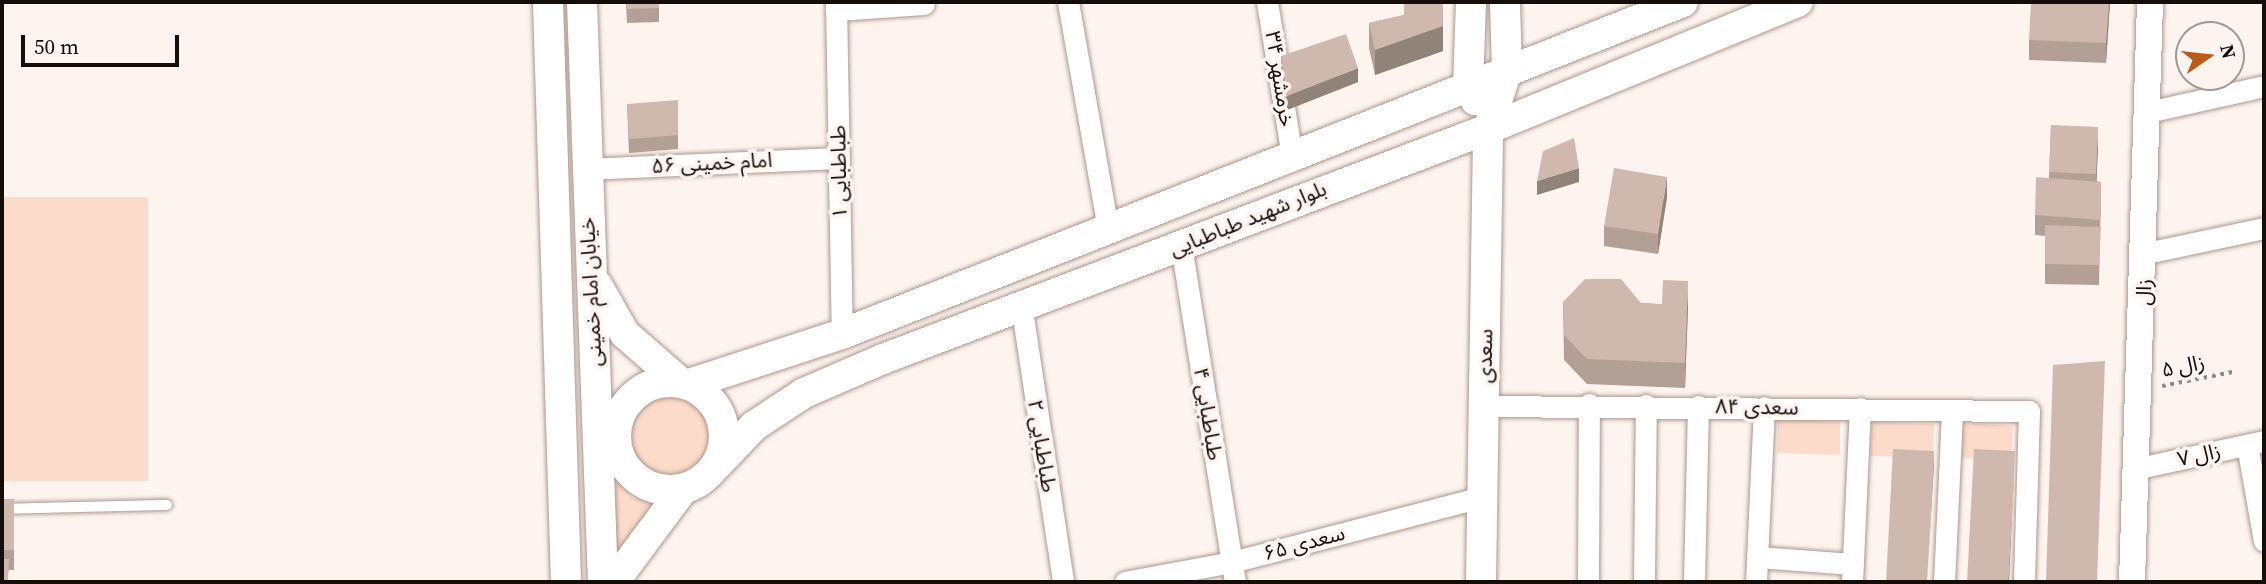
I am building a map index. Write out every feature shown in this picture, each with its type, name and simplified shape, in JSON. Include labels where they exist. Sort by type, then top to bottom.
[{"type":"main road","name":"خیابان امام خمینی","points":[[548,2],[557,378],[568,582]]},
{"type":"main road","name":"خیابان امام خمینی","points":[[582,2],[584,169],[591,272],[610,432],[602,482],[603,582]]},
{"type":"main road","points":[[1471,2],[1468,86],[1488,130]]},
{"type":"main road","points":[[1488,130],[1507,69],[1505,2]]},
{"type":"main road","name":"بلوار شهید طباطبایی","points":[[684,383],[842,334],[1507,69],[1683,2]]},
{"type":"main road","name":"بلوار شهید طباطبایی","points":[[716,465],[754,426],[804,393],[1181,245],[1488,130],[1798,2]]},
{"type":"main road","name":"سعدی","points":[[1480,582],[1488,130]]},
{"type":"main road","points":[[591,272],[625,334],[684,383],[705,394],[724,428],[716,465],[683,489],[614,582]]},
{"type":"main road","points":[[557,378],[610,432],[636,478],[650,487],[683,489]]},
{"type":"main road","points":[[568,582],[581,531],[602,482],[610,432],[631,398],[662,381],[684,383]]},
{"type":"street","points":[[1068,2],[1108,229]]},
{"type":"street","name":"خرمشهر ۳۴","points":[[1267,2],[1292,156]]},
{"type":"street","name":"زال","points":[[2132,582],[2134,469],[2146,253],[2150,2]]},
{"type":"street","points":[[836,6],[924,4]]},
{"type":"street","name":"طباطبایی ۱","points":[[836,6],[842,334]]},
{"type":"street","points":[[2148,112],[2264,86]]},
{"type":"street","name":"امام خمینی ۵۶","points":[[584,169],[839,158]]},
{"type":"street","points":[[2146,253],[2264,228]]},
{"type":"street","name":"طباطبایی ۴","points":[[1181,245],[1234,572]]},
{"type":"street","name":"طباطبایی ۲","points":[[1021,310],[1063,582]]},
{"type":"street","points":[[1588,582],[1589,404]]},
{"type":"street","name":"سعدی ۸۴","points":[[1485,406],[1589,404],[2029,411],[2024,582]]},
{"type":"street","points":[[1644,582],[1646,405]]},
{"type":"street","points":[[1694,582],[1698,406]]},
{"type":"street","points":[[1756,582],[1764,407]]},
{"type":"street","points":[[1757,557],[1852,573],[1860,408]]},
{"type":"street","points":[[1944,582],[1952,410]]},
{"type":"street","points":[[2256,443],[2264,541]]},
{"type":"street","name":"زال ۷","points":[[2134,469],[2256,443]]},
{"type":"street","name":"سعدی ۶۵","points":[[1125,582],[1234,572],[1481,497]]},
{"type":"lane","points":[[2,509],[167,505]]},
{"type":"path","name":"زال ۵","points":[[2139,390],[2233,372]]},
{"type":"shaded area","points":[[2,197],[148,197],[148,481],[2,481]]},
{"type":"shaded area","points":[[669,396],[684,399],[697,408],[706,421],[709,436],[706,451],[697,464],[684,473],[669,476],[654,473],[641,464],[632,451],[629,436],[632,421],[641,408],[654,399]]},
{"type":"shaded area","points":[[1778,419],[1840,421],[1840,455],[1777,453]]},
{"type":"shaded area","points":[[1872,422],[1934,424],[1933,458],[1870,456]]},
{"type":"shaded area","points":[[1962,423],[2013,426],[2011,460],[1961,458]]},
{"type":"shaded area","points":[[617,481],[632,497],[660,505],[613,561],[608,526]]},
{"type":"building","points":[[627,2],[659,2],[659,8],[627,9]]},
{"type":"building","points":[[1404,2],[1443,2],[1443,26],[1375,50],[1369,23],[1404,15]]},
{"type":"building","points":[[2031,2],[2109,2],[2106,43],[2029,40]]},
{"type":"building","points":[[1346,34],[1358,68],[1287,96],[1281,56]]},
{"type":"building","points":[[678,100],[678,135],[629,139],[627,104]]},
{"type":"building","points":[[2051,125],[2098,127],[2096,174],[2049,172]]},
{"type":"building","points":[[1574,138],[1579,168],[1537,181],[1543,151]]},
{"type":"building","points":[[1614,168],[1667,177],[1658,234],[1604,226]]},
{"type":"building","points":[[2036,177],[2101,182],[2101,220],[2035,215]]},
{"type":"building","points":[[2045,225],[2101,227],[2099,265],[2045,264]]},
{"type":"building","points":[[1585,279],[1621,279],[1641,303],[1662,304],[1663,280],[1688,281],[1685,363],[1587,359],[1564,335],[1563,302]]},
{"type":"building","points":[[2105,361],[2097,582],[2046,582],[2053,365]]},
{"type":"building","points":[[1893,449],[1934,451],[1927,582],[1886,582]]},
{"type":"building","points":[[1974,449],[2015,451],[2008,582],[1967,582]]},
{"type":"building","points":[[2,499],[14,499],[14,550],[2,550]]},
{"type":"building","points":[[2,559],[9,559],[8,582],[2,582]]}]
